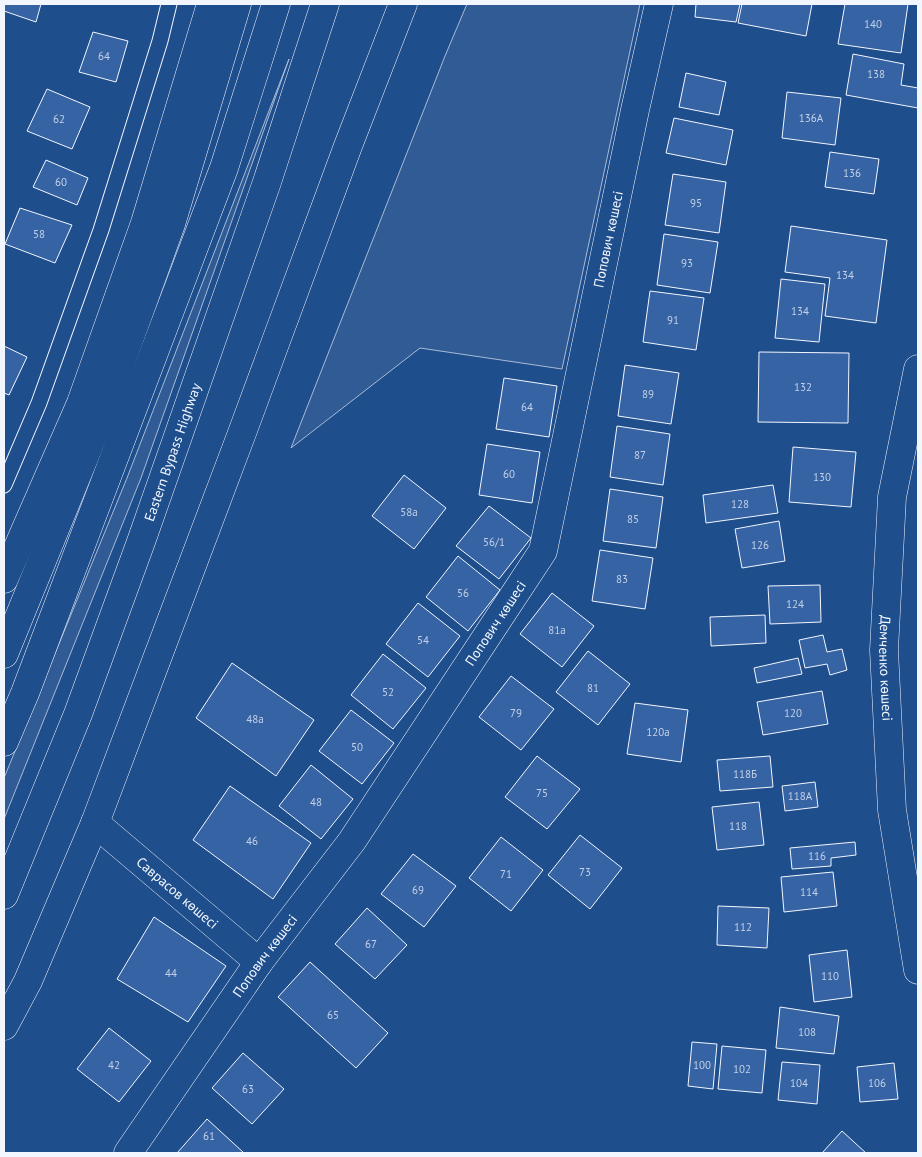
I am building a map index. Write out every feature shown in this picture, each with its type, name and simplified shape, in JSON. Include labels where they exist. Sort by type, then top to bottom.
[{"type":"main road","points":[[4,579],[84,394],[145,223],[211,4]]},
{"type":"main road","points":[[4,654],[104,409],[171,224],[237,4]]},
{"type":"main road","points":[[4,742],[25,693],[224,168],[276,4]]},
{"type":"main road","name":"Eastern Bypass Highway","points":[[4,895],[78,714],[142,539],[260,200],[325,4]]},
{"type":"main road","points":[[4,1026],[28,981],[95,823],[403,4]]},
{"type":"main road","name":"Попович көшесі","points":[[128,1153],[259,962],[352,841],[543,551],[659,4]]},
{"type":"main road","name":"Демченко көшесі","points":[[918,368],[892,497],[884,650],[892,810],[918,970]]},
{"type":"main road","name":"Саврасов көшесі","points":[[95,823],[259,962]]},
{"type":"lane","points":[[4,485],[39,403],[101,230],[160,40],[169,4]]},
{"type":"shaded area","points":[[467,4],[640,4],[562,369],[420,348],[291,448],[445,56]]},
{"type":"shaded area","points":[[289,59],[141,478],[4,819],[4,778],[127,478]]},
{"type":"building","points":[[4,4],[41,4],[36,22],[4,11]]},
{"type":"building","points":[[696,4],[740,4],[736,22],[695,17]]},
{"type":"building","points":[[742,4],[812,4],[806,36],[738,23]]},
{"type":"building","points":[[845,4],[908,4],[901,53],[838,44]]},
{"type":"building","points":[[93,32],[128,41],[116,82],[79,72]]},
{"type":"building","points":[[853,54],[904,64],[901,85],[918,88],[918,108],[846,95]]},
{"type":"building","points":[[686,73],[726,82],[719,115],[679,107]]},
{"type":"building","points":[[47,89],[90,107],[72,149],[27,131]]},
{"type":"building","points":[[787,92],[841,98],[835,145],[782,138]]},
{"type":"building","points":[[674,118],[733,130],[726,165],[666,153]]},
{"type":"building","points":[[830,152],[879,159],[874,194],[825,187]]},
{"type":"building","points":[[46,160],[88,178],[77,205],[33,187]]},
{"type":"building","points":[[673,174],[726,182],[719,233],[665,225]]},
{"type":"building","points":[[20,208],[72,225],[55,263],[5,244]]},
{"type":"building","points":[[791,226],[887,240],[876,323],[825,316],[830,278],[785,272]]},
{"type":"building","points":[[664,234],[718,242],[710,293],[657,285]]},
{"type":"building","points":[[781,279],[825,284],[819,342],[775,338]]},
{"type":"building","points":[[650,291],[704,298],[696,350],[643,342]]},
{"type":"building","points":[[4,346],[27,357],[9,395],[4,393]]},
{"type":"building","points":[[759,352],[849,353],[848,423],[758,422]]},
{"type":"building","points":[[625,365],[679,373],[671,424],[618,416]]},
{"type":"building","points":[[504,378],[557,386],[549,437],[496,429]]},
{"type":"building","points":[[617,426],[670,434],[663,485],[610,477]]},
{"type":"building","points":[[487,444],[540,452],[532,503],[479,495]]},
{"type":"building","points":[[793,447],[856,452],[851,507],[789,502]]},
{"type":"building","points":[[404,475],[446,508],[414,549],[372,516]]},
{"type":"building","points":[[773,485],[778,513],[706,523],[703,495]]},
{"type":"building","points":[[610,489],[663,497],[656,548],[603,541]]},
{"type":"building","points":[[489,506],[531,538],[499,579],[456,546]]},
{"type":"building","points":[[779,521],[785,561],[742,568],[735,529]]},
{"type":"building","points":[[600,550],[653,558],[645,609],[592,601]]},
{"type":"building","points":[[458,556],[500,590],[468,631],[426,597]]},
{"type":"building","points":[[820,585],[821,622],[770,624],[768,586]]},
{"type":"building","points":[[552,593],[594,626],[562,667],[520,634]]},
{"type":"building","points":[[418,603],[460,636],[428,677],[386,644]]},
{"type":"building","points":[[765,615],[766,643],[711,646],[710,617]]},
{"type":"building","points":[[823,635],[827,652],[842,649],[847,670],[830,675],[827,664],[805,668],[799,640]]},
{"type":"building","points":[[588,651],[630,684],[598,725],[556,692]]},
{"type":"building","points":[[383,654],[426,688],[393,729],[351,695]]},
{"type":"building","points":[[798,658],[802,674],[757,683],[754,668]]},
{"type":"building","points":[[232,663],[314,720],[276,776],[196,718]]},
{"type":"building","points":[[511,676],[554,709],[521,750],[479,717]]},
{"type":"building","points":[[822,691],[828,724],[763,735],[757,702]]},
{"type":"building","points":[[635,703],[688,710],[681,762],[627,754]]},
{"type":"building","points":[[351,710],[394,743],[362,784],[319,751]]},
{"type":"building","points":[[537,756],[580,789],[547,829],[505,797]]},
{"type":"building","points":[[770,756],[773,787],[720,791],[717,760]]},
{"type":"building","points":[[311,765],[353,799],[321,839],[279,806]]},
{"type":"building","points":[[815,782],[818,807],[785,811],[782,786]]},
{"type":"building","points":[[230,786],[311,843],[273,899],[193,840]]},
{"type":"building","points":[[759,802],[764,845],[717,850],[712,807]]},
{"type":"building","points":[[580,835],[622,868],[590,909],[548,875]]},
{"type":"building","points":[[501,837],[543,870],[511,911],[469,878]]},
{"type":"building","points":[[855,842],[856,855],[831,858],[831,866],[792,869],[790,848]]},
{"type":"building","points":[[413,854],[456,886],[424,927],[381,894]]},
{"type":"building","points":[[833,872],[837,906],[784,912],[781,877]]},
{"type":"building","points":[[718,906],[769,908],[767,948],[717,945]]},
{"type":"building","points":[[367,908],[407,945],[375,979],[335,944]]},
{"type":"building","points":[[154,917],[226,966],[188,1022],[117,979]]},
{"type":"building","points":[[847,950],[852,997],[814,1002],[809,955]]},
{"type":"building","points":[[310,962],[388,1033],[356,1068],[278,997]]},
{"type":"building","points":[[780,1007],[839,1016],[834,1054],[776,1048]]},
{"type":"building","points":[[109,1028],[151,1061],[119,1102],[77,1069]]},
{"type":"building","points":[[692,1042],[717,1044],[713,1089],[688,1086]]},
{"type":"building","points":[[722,1046],[766,1050],[762,1093],[718,1089]]},
{"type":"building","points":[[243,1053],[284,1089],[252,1124],[212,1088]]},
{"type":"building","points":[[782,1062],[820,1065],[817,1104],[778,1100]]},
{"type":"building","points":[[894,1063],[898,1099],[860,1102],[857,1067]]},
{"type":"building","points":[[207,1119],[244,1153],[177,1153]]},
{"type":"building","points":[[842,1131],[866,1153],[822,1153]]}]
